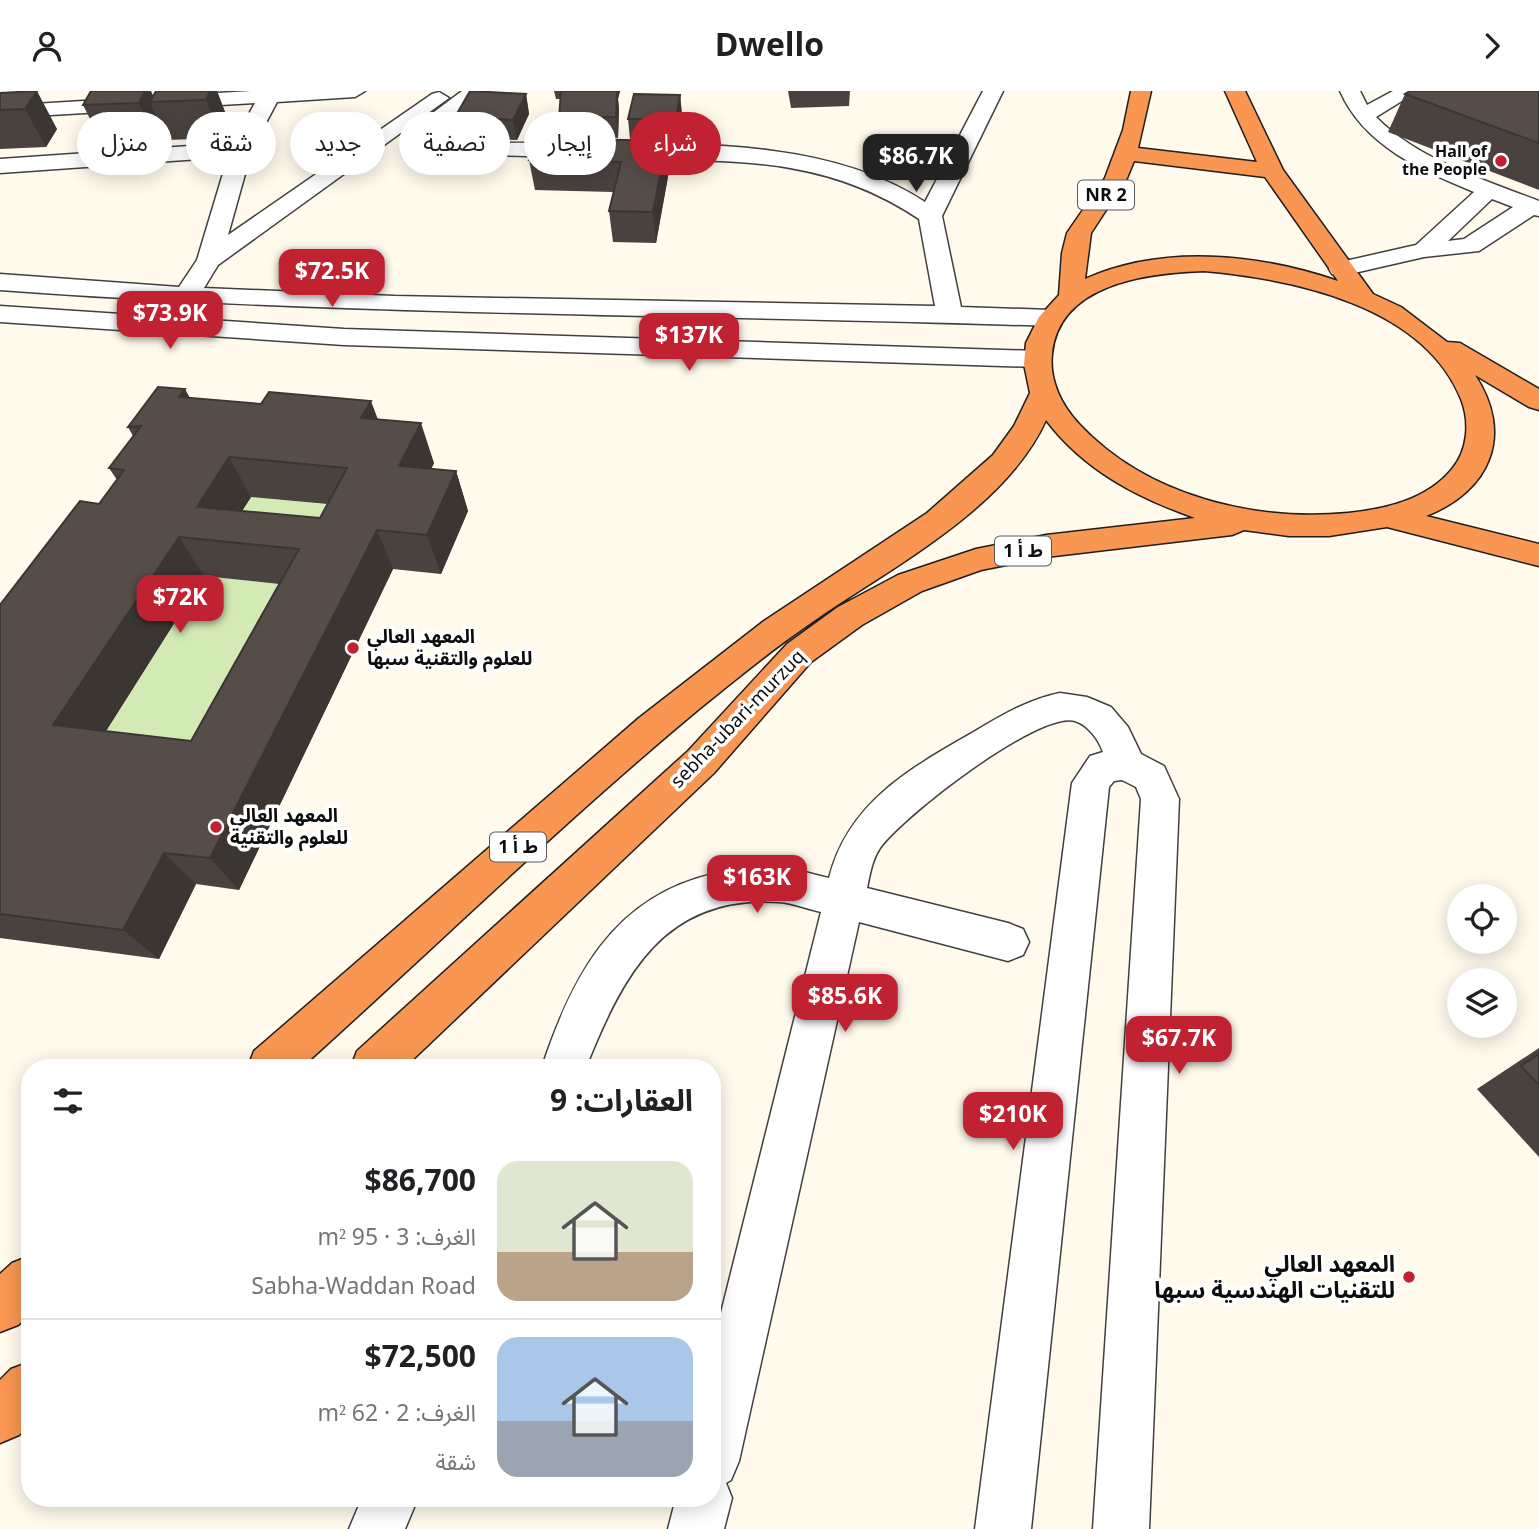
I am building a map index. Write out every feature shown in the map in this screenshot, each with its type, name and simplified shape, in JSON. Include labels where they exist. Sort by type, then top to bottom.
[{"type":"highway","name":"NR 2","points":[[1072,297],[1074,253],[1079,233],[1116,178],[1133,130],[1141,91]]},
{"type":"highway","points":[[1235,91],[1272,171],[1364,299]]},
{"type":"highway","points":[[1125,153],[1272,171]]},
{"type":"highway","points":[[1410,325],[1433,342],[1467,380],[1482,421],[1481,442],[1474,461],[1461,479],[1442,495],[1388,517],[1352,524],[1270,522],[1200,507],[1138,482],[1087,449],[1054,412],[1044,393],[1036,359],[1040,338],[1051,318],[1072,297],[1108,278],[1130,272],[1203,264],[1284,273],[1364,299],[1410,325],[1539,401]]},
{"type":"highway","name":"sebha-ubari-murzuq","points":[[279,1059],[652,728],[785,643],[975,491],[1021,442],[1035,419],[1044,393]]},
{"type":"highway","points":[[1388,517],[1539,555]]},
{"type":"highway","name":"sebha-ubari-murzuq","points":[[382,1059],[701,762],[785,643],[850,616],[910,583],[976,560],[1059,544],[1172,530],[1270,522]]},
{"type":"highway","points":[[0,1307],[21,1289]]},
{"type":"highway","points":[[0,1416],[21,1396]]},
{"type":"street","points":[[0,111],[271,93],[355,91]]},
{"type":"street","points":[[208,260],[450,91]]},
{"type":"street","points":[[475,91],[426,129],[422,134],[422,142],[440,147],[722,154],[782,159],[870,183],[909,199],[930,216]]},
{"type":"street","points":[[948,314],[930,216],[993,91]]},
{"type":"street","points":[[1350,91],[1363,117],[1382,136],[1412,155],[1535,208]]},
{"type":"street","points":[[1363,117],[1408,91]]},
{"type":"street","points":[[261,112],[271,93]]},
{"type":"street","points":[[0,166],[186,153]]},
{"type":"street","points":[[186,296],[208,260],[233,175]]},
{"type":"street","points":[[1424,250],[1490,189]]},
{"type":"street","points":[[1341,269],[1424,250],[1470,246],[1535,208]]},
{"type":"street","points":[[0,282],[186,296],[1051,318]]},
{"type":"street","points":[[344,337],[362,302]]},
{"type":"street","points":[[0,314],[344,337],[1036,359]]},
{"type":"street","points":[[721,1423],[855,853],[877,820],[902,796],[930,775],[1043,710],[1073,708],[1103,720],[1121,743],[1126,764]]},
{"type":"street","points":[[1003,1529],[1091,783],[1103,767],[1126,764],[1151,777],[1160,799],[1121,1529]]},
{"type":"street","points":[[567,1059],[594,991],[611,962],[632,937],[657,916],[685,900],[716,890],[748,884],[780,884],[1008,941]]},
{"type":"street","points":[[377,1529],[386,1507]]},
{"type":"street","points":[[696,1529],[702,1507]]},
{"type":"green space","points":[[251,497],[364,508],[220,546]]},
{"type":"green space","points":[[204,576],[319,588],[219,776],[87,761]]},
{"type":"building","points":[[37,91],[25,109],[0,110],[0,93]]},
{"type":"building","points":[[91,91],[145,91],[139,103],[83,105]]},
{"type":"building","points":[[156,91],[210,91],[206,100],[150,102]]},
{"type":"building","points":[[470,91],[526,94],[513,120],[510,120],[510,112],[458,112]]},
{"type":"building","points":[[561,91],[617,91],[616,117],[616,112],[560,112]]},
{"type":"building","points":[[1410,91],[1539,91],[1539,143],[1405,94]]},
{"type":"building","points":[[634,94],[680,95],[677,112],[630,112],[628,119]]},
{"type":"building","points":[[616,140],[630,140],[630,175],[660,175],[653,212],[609,211],[621,162],[616,162]]},
{"type":"building","points":[[158,387],[185,389],[179,397],[261,404],[269,392],[371,401],[361,418],[421,423],[399,466],[456,471],[427,535],[377,530],[210,858],[164,853],[123,930],[0,914],[0,605],[80,501],[99,504],[124,470],[109,468],[141,426],[128,427]],"holes":[[[229,457],[347,468],[320,518],[197,507]],[[179,537],[299,549],[191,741],[53,725]]]},
{"type":"building","points":[[1539,1054],[1539,1085],[1521,1066]]},
{"type":"place","name":"Hall of the People","points":[[1501,161]]},
{"type":"place","name":"المعهد العالي للعلوم والتقنية سبها","points":[[353,648]]},
{"type":"place","name":"المعهد العالي للعلوم والتقنية","points":[[216,827]]},
{"type":"place","name":"المعهد العالي للتقنيات الهندسية سبها","points":[[1409,1277]]}]
